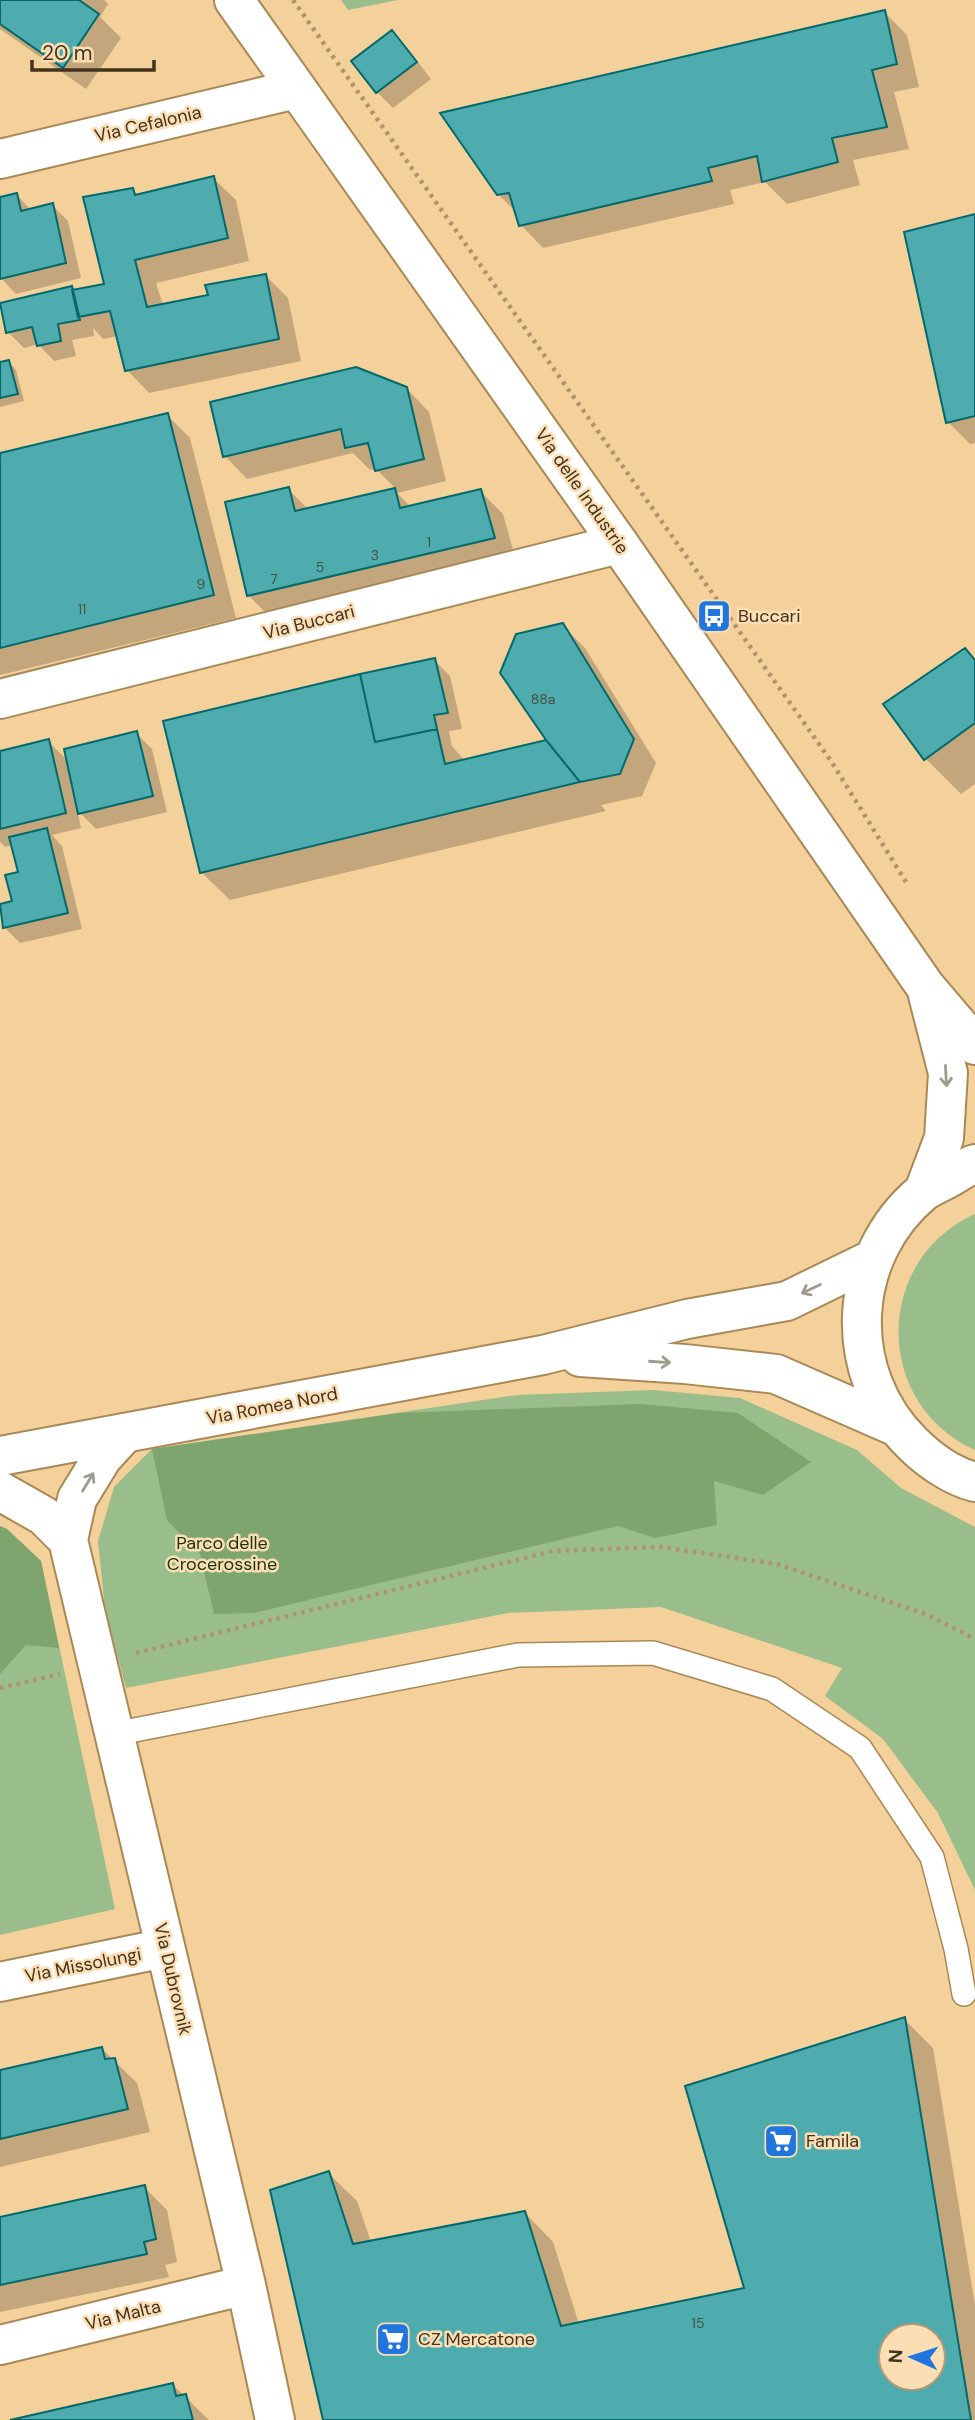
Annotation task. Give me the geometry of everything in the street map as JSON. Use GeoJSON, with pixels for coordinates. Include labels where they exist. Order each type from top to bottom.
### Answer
{"type":"FeatureCollection","features":[{"type":"Feature","properties":{"kind":"street","name":"Via delle Industrie"},"geometry":{"type":"LineString","coordinates":[[234,0],[619,544],[925,986],[975,1045]]}},
{"type":"Feature","properties":{"kind":"street","name":"Via Cefalonia"},"geometry":{"type":"LineString","coordinates":[[0,159],[296,89]]}},
{"type":"Feature","properties":{"kind":"street","name":"Via Buccari"},"geometry":{"type":"LineString","coordinates":[[0,699],[619,544]]}},
{"type":"Feature","properties":{"kind":"street","name":"Via delle Industrie"},"geometry":{"type":"LineString","coordinates":[[924,1191],[944,1138],[947,1073],[925,986]]}},
{"type":"Feature","properties":{"kind":"street"},"geometry":{"type":"LineString","coordinates":[[975,1164],[924,1191],[895,1222],[873,1259],[860,1316],[868,1374],[895,1426],[927,1458],[975,1482]]}},
{"type":"Feature","properties":{"kind":"street","name":"Via Romea Nord"},"geometry":{"type":"LineString","coordinates":[[0,1456],[543,1355],[687,1320],[787,1301],[873,1259]]}},
{"type":"Feature","properties":{"kind":"street","name":"Via Romea Nord"},"geometry":{"type":"LineString","coordinates":[[543,1355],[685,1364],[776,1374],[895,1426]]}},
{"type":"Feature","properties":{"kind":"street","name":"Via Dubrovnik"},"geometry":{"type":"LineString","coordinates":[[125,1433],[102,1458],[77,1499],[68,1539],[246,2285],[275,2420]]}},
{"type":"Feature","properties":{"kind":"street"},"geometry":{"type":"LineString","coordinates":[[0,1491],[44,1516],[68,1539]]}},
{"type":"Feature","properties":{"kind":"street","name":"Via Missolungi"},"geometry":{"type":"LineString","coordinates":[[0,1982],[165,1948]]}},
{"type":"Feature","properties":{"kind":"street","name":"Via Malta"},"geometry":{"type":"LineString","coordinates":[[0,2345],[246,2285]]}},
{"type":"Feature","properties":{"kind":"lane"},"geometry":{"type":"LineString","coordinates":[[114,1734],[518,1655],[653,1653],[765,1686],[860,1748],[932,1857],[956,1949],[964,1994]]}},
{"type":"Feature","properties":{"kind":"path"},"geometry":{"type":"LineString","coordinates":[[293,0],[831,761],[910,889]]}},
{"type":"Feature","properties":{"kind":"path"},"geometry":{"type":"LineString","coordinates":[[142,1652],[553,1551],[661,1547],[777,1564],[926,1614],[975,1639]]}},
{"type":"Feature","properties":{"kind":"path"},"geometry":{"type":"LineString","coordinates":[[0,1688],[68,1671]]}},
{"type":"Feature","properties":{"kind":"green space"},"geometry":{"type":"Polygon","coordinates":[[[341,0],[398,0],[348,10],[341,0]]]}},
{"type":"Feature","properties":{"kind":"green space"},"geometry":{"type":"Polygon","coordinates":[[[975,1214],[975,1450],[942,1429],[918,1400],[903,1367],[898,1332],[903,1297],[918,1264],[942,1235],[975,1214]]]}},
{"type":"Feature","properties":{"kind":"green space","name":"Parco delle Crocerossine"},"geometry":{"type":"Polygon","coordinates":[[[653,1390],[740,1398],[857,1450],[901,1488],[975,1527],[975,1890],[938,1813],[883,1739],[825,1696],[842,1668],[661,1607],[508,1613],[126,1688],[105,1609],[98,1541],[114,1487],[152,1449],[517,1395],[653,1390]]]}},
{"type":"Feature","properties":{"kind":"green space"},"geometry":{"type":"Polygon","coordinates":[[[641,1404],[738,1413],[811,1462],[763,1495],[714,1481],[717,1525],[655,1538],[618,1526],[254,1613],[214,1614],[200,1554],[167,1520],[152,1449],[399,1413],[641,1404]]]}},
{"type":"Feature","properties":{"kind":"green space"},"geometry":{"type":"Polygon","coordinates":[[[0,1526],[7,1529],[41,1561],[115,1909],[0,1935],[0,1526]]]}},
{"type":"Feature","properties":{"kind":"green space"},"geometry":{"type":"Polygon","coordinates":[[[0,1526],[7,1529],[41,1561],[59,1648],[26,1645],[0,1674],[0,1526]]]}},
{"type":"Feature","properties":{"kind":"building"},"geometry":{"type":"Polygon","coordinates":[[[0,0],[79,0],[99,14],[63,68],[0,24],[0,0]]]}},
{"type":"Feature","properties":{"kind":"building"},"geometry":{"type":"Polygon","coordinates":[[[885,10],[897,64],[872,70],[887,127],[832,138],[838,162],[762,182],[757,156],[708,168],[712,181],[519,226],[509,193],[497,195],[440,113],[885,10]]]}},
{"type":"Feature","properties":{"kind":"building"},"geometry":{"type":"Polygon","coordinates":[[[392,30],[417,62],[376,93],[351,61],[392,30]]]}},
{"type":"Feature","properties":{"kind":"building"},"geometry":{"type":"Polygon","coordinates":[[[214,176],[228,238],[135,260],[147,307],[208,295],[205,285],[266,274],[279,339],[125,371],[110,311],[78,317],[72,290],[104,284],[83,197],[133,188],[135,195],[214,176]]]}},
{"type":"Feature","properties":{"kind":"building"},"geometry":{"type":"Polygon","coordinates":[[[17,193],[21,211],[53,203],[66,263],[0,279],[0,197],[17,193]]]}},
{"type":"Feature","properties":{"kind":"building"},"geometry":{"type":"Polygon","coordinates":[[[975,214],[975,416],[946,423],[904,232],[975,214]]]}},
{"type":"Feature","properties":{"kind":"building"},"geometry":{"type":"Polygon","coordinates":[[[72,286],[80,320],[58,324],[61,341],[37,346],[32,327],[6,333],[0,303],[72,286]]]}},
{"type":"Feature","properties":{"kind":"building"},"geometry":{"type":"Polygon","coordinates":[[[9,360],[18,394],[0,398],[0,362],[9,360]]]}},
{"type":"Feature","properties":{"kind":"building"},"geometry":{"type":"Polygon","coordinates":[[[356,367],[407,387],[424,459],[375,471],[368,443],[345,448],[341,429],[223,457],[210,402],[356,367]]]}},
{"type":"Feature","properties":{"kind":"building"},"geometry":{"type":"Polygon","coordinates":[[[168,413],[214,595],[0,648],[0,453],[168,413]]]}},
{"type":"Feature","properties":{"kind":"building"},"geometry":{"type":"Polygon","coordinates":[[[289,487],[295,511],[395,488],[400,508],[481,489],[495,538],[247,596],[225,502],[289,487]]]}},
{"type":"Feature","properties":{"kind":"building"},"geometry":{"type":"Polygon","coordinates":[[[563,623],[634,739],[620,774],[580,782],[546,740],[500,673],[516,634],[563,623]]]}},
{"type":"Feature","properties":{"kind":"building"},"geometry":{"type":"Polygon","coordinates":[[[965,648],[975,660],[975,723],[924,760],[883,704],[965,648]]]}},
{"type":"Feature","properties":{"kind":"building"},"geometry":{"type":"Polygon","coordinates":[[[435,658],[448,713],[434,715],[437,729],[375,742],[360,674],[435,658]]]}},
{"type":"Feature","properties":{"kind":"building"},"geometry":{"type":"Polygon","coordinates":[[[360,674],[375,742],[437,729],[445,764],[546,740],[580,782],[200,873],[163,721],[360,674]]]}},
{"type":"Feature","properties":{"kind":"building"},"geometry":{"type":"Polygon","coordinates":[[[137,731],[153,796],[78,814],[64,749],[137,731]]]}},
{"type":"Feature","properties":{"kind":"building"},"geometry":{"type":"Polygon","coordinates":[[[49,739],[66,813],[0,829],[0,751],[49,739]]]}},
{"type":"Feature","properties":{"kind":"building"},"geometry":{"type":"Polygon","coordinates":[[[47,828],[68,913],[3,928],[0,904],[12,901],[5,875],[18,872],[9,837],[47,828]]]}},
{"type":"Feature","properties":{"kind":"building"},"geometry":{"type":"Polygon","coordinates":[[[905,2017],[971,2420],[323,2420],[270,2190],[329,2171],[353,2244],[525,2211],[561,2326],[744,2288],[685,2086],[905,2017]]]}},
{"type":"Feature","properties":{"kind":"building"},"geometry":{"type":"Polygon","coordinates":[[[102,2047],[105,2059],[115,2058],[128,2109],[0,2139],[0,2070],[102,2047]]]}},
{"type":"Feature","properties":{"kind":"building"},"geometry":{"type":"Polygon","coordinates":[[[145,2185],[156,2239],[144,2242],[147,2254],[0,2285],[0,2217],[145,2185]]]}},
{"type":"Feature","properties":{"kind":"building"},"geometry":{"type":"Polygon","coordinates":[[[173,2383],[176,2396],[186,2394],[193,2420],[10,2420],[173,2383]]]}},
{"type":"Feature","properties":{"kind":"place","name":"Buccari"},"geometry":{"type":"Point","coordinates":[714,616]}},
{"type":"Feature","properties":{"kind":"place","name":"Famila"},"geometry":{"type":"Point","coordinates":[781,2141]}},
{"type":"Feature","properties":{"kind":"place","name":"CZ Mercatone"},"geometry":{"type":"Point","coordinates":[393,2339]}}]}
